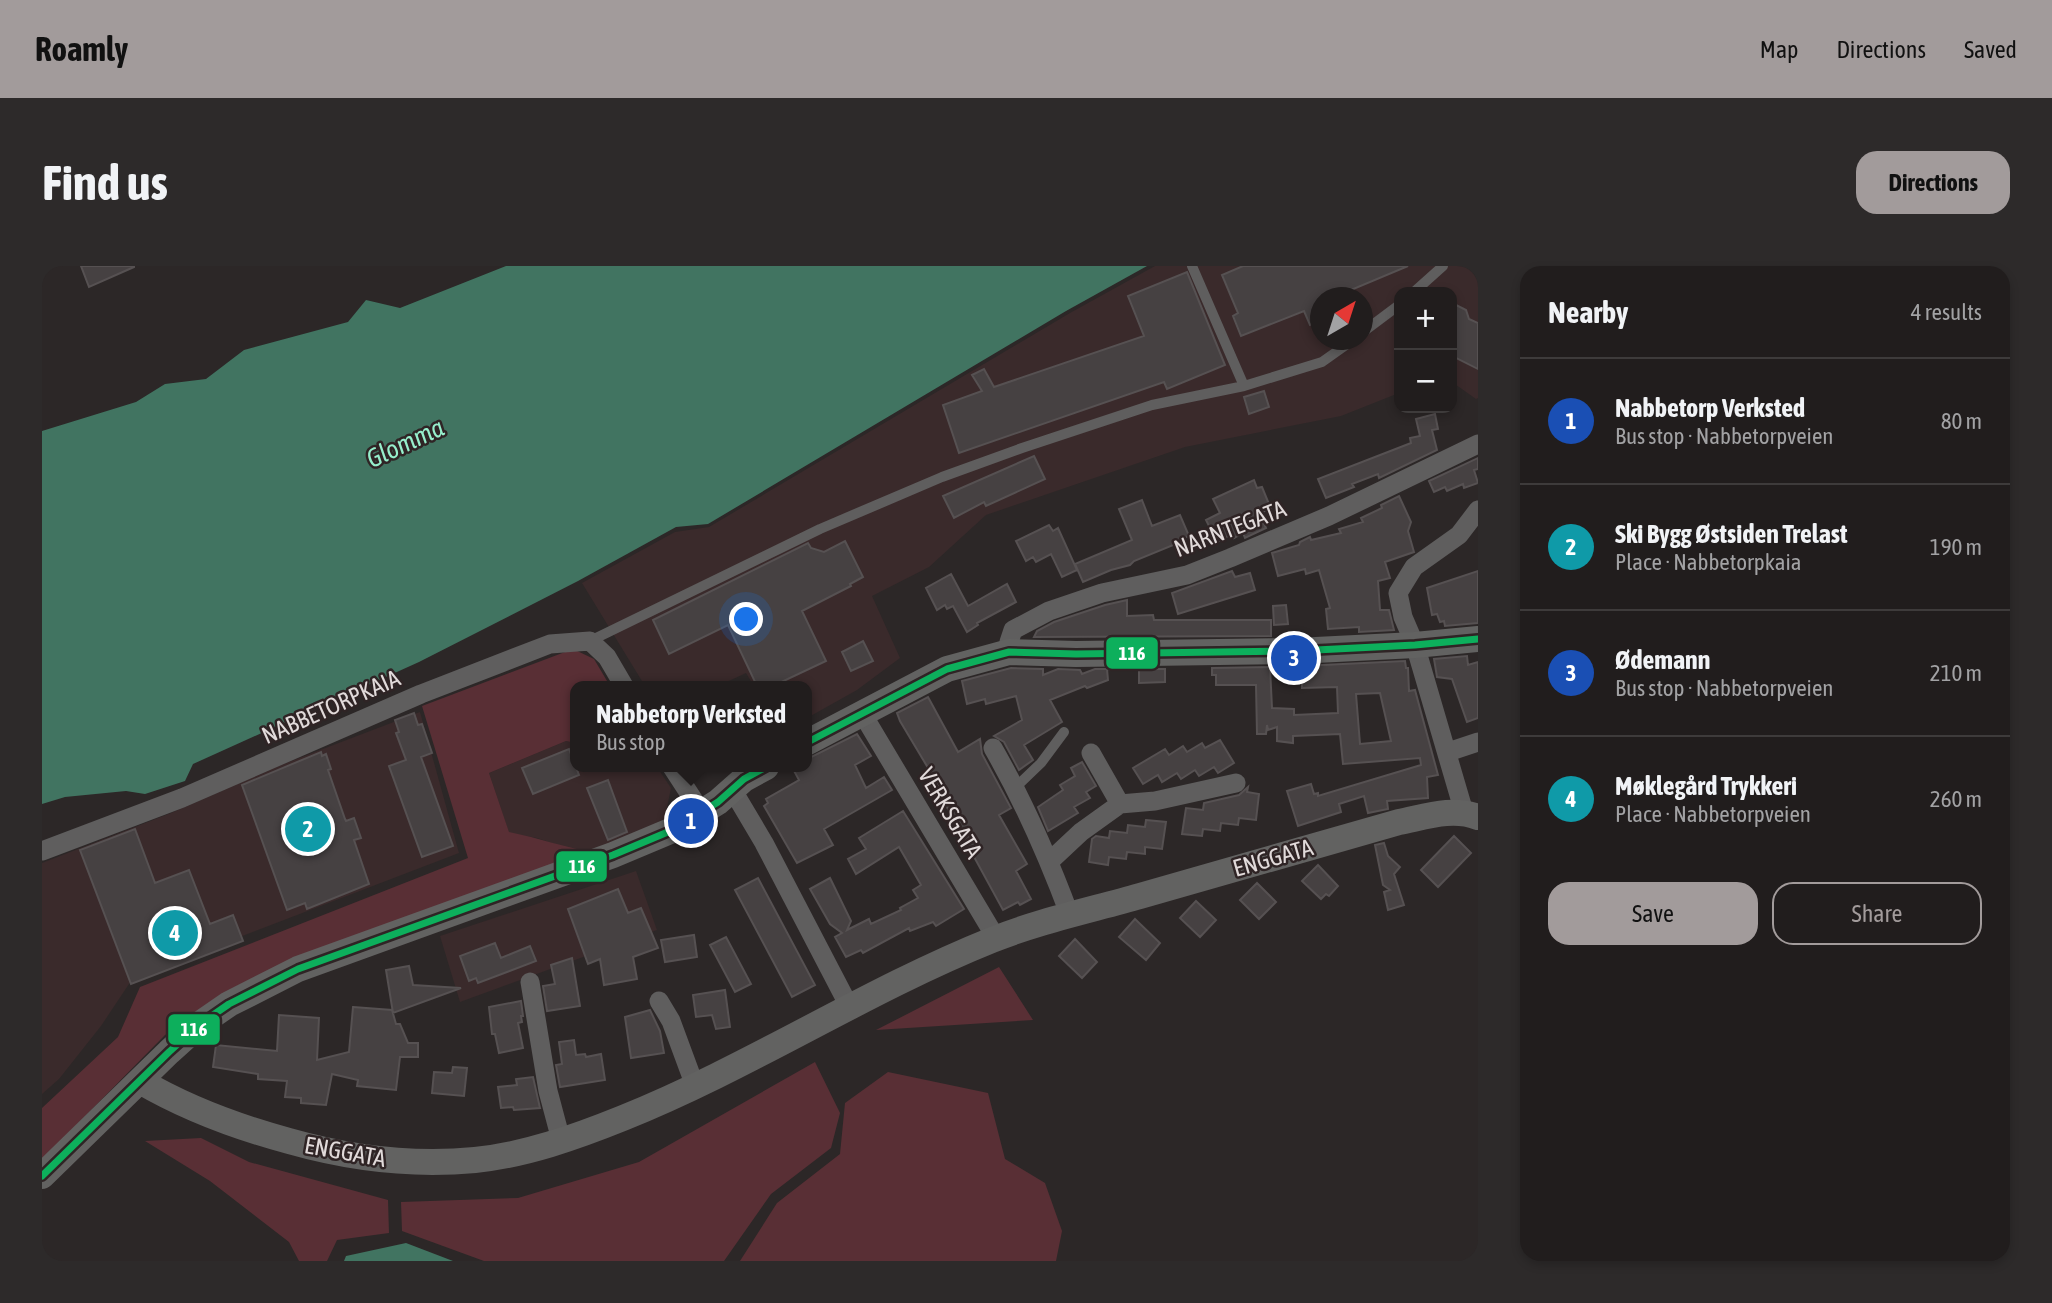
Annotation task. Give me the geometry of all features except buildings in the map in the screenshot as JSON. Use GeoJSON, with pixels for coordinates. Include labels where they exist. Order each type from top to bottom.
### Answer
{"type":"FeatureCollection","features":[{"type":"Feature","properties":{"kind":"main road"},"geometry":{"type":"LineString","coordinates":[[812,740],[947,669],[1009,652],[1088,654],[1296,650],[1415,645],[1478,639]]}},
{"type":"Feature","properties":{"kind":"main road"},"geometry":{"type":"LineString","coordinates":[[42,1176],[200,1024],[229,1004],[268,983],[363,944],[613,855],[676,829],[758,772]]}},
{"type":"Feature","properties":{"kind":"main road","name":"ENGGATA"},"geometry":{"type":"LineString","coordinates":[[139,1081],[160,1093],[231,1123],[316,1149],[398,1161],[477,1160],[516,1153],[561,1140],[645,1109],[930,966],[996,938],[1399,822],[1445,813],[1471,815]]}},
{"type":"Feature","properties":{"kind":"street","name":"NARNTEGATA"},"geometry":{"type":"LineString","coordinates":[[1009,652],[1013,630],[1049,611],[1102,593],[1198,570],[1329,516],[1478,444]]}},
{"type":"Feature","properties":{"kind":"street"},"geometry":{"type":"LineString","coordinates":[[1471,815],[1448,752],[1415,645],[1403,617],[1398,593],[1415,567],[1459,535],[1478,510]]}},
{"type":"Feature","properties":{"kind":"street"},"geometry":{"type":"LineString","coordinates":[[590,640],[607,657],[621,681]]}},
{"type":"Feature","properties":{"kind":"street","name":"NABBETORPKAIA"},"geometry":{"type":"LineString","coordinates":[[42,851],[182,798],[421,694],[550,644],[590,640]]}},
{"type":"Feature","properties":{"kind":"street","name":"VERKSGATA"},"geometry":{"type":"LineString","coordinates":[[862,713],[996,938]]}},
{"type":"Feature","properties":{"kind":"street"},"geometry":{"type":"LineString","coordinates":[[1448,752],[1478,742]]}},
{"type":"Feature","properties":{"kind":"street"},"geometry":{"type":"LineString","coordinates":[[993,748],[1016,787],[1050,862],[1070,916]]}},
{"type":"Feature","properties":{"kind":"street"},"geometry":{"type":"LineString","coordinates":[[1091,753],[1120,804]]}},
{"type":"Feature","properties":{"kind":"street"},"geometry":{"type":"LineString","coordinates":[[675,772],[702,813]]}},
{"type":"Feature","properties":{"kind":"street"},"geometry":{"type":"LineString","coordinates":[[1050,862],[1081,832],[1120,804],[1155,801],[1236,783]]}},
{"type":"Feature","properties":{"kind":"street"},"geometry":{"type":"LineString","coordinates":[[732,789],[764,843],[849,1006]]}},
{"type":"Feature","properties":{"kind":"street"},"geometry":{"type":"LineString","coordinates":[[530,982],[548,1091],[561,1140]]}},
{"type":"Feature","properties":{"kind":"street"},"geometry":{"type":"LineString","coordinates":[[659,1001],[671,1021],[695,1086]]}},
{"type":"Feature","properties":{"kind":"lane"},"geometry":{"type":"LineString","coordinates":[[1192,266],[1244,386]]}},
{"type":"Feature","properties":{"kind":"lane"},"geometry":{"type":"LineString","coordinates":[[1420,287],[1443,266]]}},
{"type":"Feature","properties":{"kind":"lane"},"geometry":{"type":"LineString","coordinates":[[1373,324],[1394,309]]}},
{"type":"Feature","properties":{"kind":"lane"},"geometry":{"type":"LineString","coordinates":[[590,640],[820,529],[942,477],[1152,405],[1244,386],[1322,362],[1339,350]]}},
{"type":"Feature","properties":{"kind":"lane"},"geometry":{"type":"LineString","coordinates":[[1016,787],[1041,763],[1064,732]]}},
{"type":"Feature","properties":{"kind":"shaded area"},"geometry":{"type":"Polygon","coordinates":[[[1155,266],[1478,266],[1478,398],[1457,386],[1457,287],[1394,287],[1394,395],[1341,416],[1185,447],[986,515],[929,567],[872,596],[900,658],[857,690],[812,715],[812,681],[751,681],[746,673],[729,681],[642,681],[582,583],[675,532],[709,527],[1070,313],[1155,266]]]}},
{"type":"Feature","properties":{"kind":"shaded area"},"geometry":{"type":"Polygon","coordinates":[[[573,649],[594,659],[607,681],[570,681],[570,742],[566,741],[489,773],[509,832],[597,853],[215,1002],[165,1035],[42,1160],[42,1108],[118,1037],[140,987],[468,858],[422,706],[573,649]]]}},
{"type":"Feature","properties":{"kind":"shaded area"},"geometry":{"type":"Polygon","coordinates":[[[420,712],[459,853],[133,978],[101,1026],[59,1079],[42,1094],[42,863],[171,813],[281,765],[420,712]]]}},
{"type":"Feature","properties":{"kind":"shaded area"},"geometry":{"type":"Polygon","coordinates":[[[566,741],[570,742],[570,772],[660,772],[671,788],[664,822],[597,852],[567,848],[537,838],[509,833],[489,773],[566,741]]]}},
{"type":"Feature","properties":{"kind":"shaded area"},"geometry":{"type":"Polygon","coordinates":[[[636,871],[657,930],[460,1002],[440,936],[636,871]]]}},
{"type":"Feature","properties":{"kind":"shaded area"},"geometry":{"type":"Polygon","coordinates":[[[999,967],[1033,1020],[876,1030],[999,967]]]}},
{"type":"Feature","properties":{"kind":"shaded area"},"geometry":{"type":"Polygon","coordinates":[[[815,1062],[840,1113],[831,1148],[771,1194],[724,1261],[484,1261],[402,1231],[401,1202],[518,1198],[639,1162],[815,1062]]]}},
{"type":"Feature","properties":{"kind":"shaded area"},"geometry":{"type":"Polygon","coordinates":[[[888,1072],[988,1093],[1005,1159],[1045,1183],[1062,1231],[1056,1261],[740,1261],[777,1203],[840,1154],[845,1103],[888,1072]]]}},
{"type":"Feature","properties":{"kind":"shaded area"},"geometry":{"type":"Polygon","coordinates":[[[201,1138],[249,1162],[388,1200],[389,1233],[337,1240],[327,1261],[299,1261],[289,1242],[210,1181],[145,1141],[201,1138]]]}},
{"type":"Feature","properties":{"kind":"water","name":"Glomma"},"geometry":{"type":"Polygon","coordinates":[[[506,266],[1147,266],[1066,311],[708,524],[676,527],[578,581],[419,662],[193,764],[185,781],[145,794],[126,791],[65,797],[42,804],[42,431],[136,402],[165,384],[206,379],[244,350],[348,322],[366,300],[400,308],[506,266]]]}},
{"type":"Feature","properties":{"kind":"water"},"geometry":{"type":"Polygon","coordinates":[[[406,1243],[453,1261],[344,1261],[346,1256],[406,1243]]]}},
{"type":"Feature","properties":{"kind":"transit line","name":"116"},"geometry":{"type":"LineString","coordinates":[[812,740],[947,669],[1009,652],[1076,654],[1296,651],[1478,639]]}},
{"type":"Feature","properties":{"kind":"transit line","name":"116"},"geometry":{"type":"LineString","coordinates":[[42,1176],[169,1052],[200,1024],[229,1004],[298,969],[613,855],[675,829],[718,802],[744,779],[757,772]]}},
{"type":"Feature","properties":{"kind":"place","name":"Ødemann"},"geometry":{"type":"Point","coordinates":[1294,658]}},
{"type":"Feature","properties":{"kind":"place","name":"Nabbetorp Verksted"},"geometry":{"type":"Point","coordinates":[691,821]}},
{"type":"Feature","properties":{"kind":"place","name":"Ski Bygg Østsiden Trelast"},"geometry":{"type":"Point","coordinates":[308,829]}},
{"type":"Feature","properties":{"kind":"place","name":"Møklegård Trykkeri"},"geometry":{"type":"Point","coordinates":[175,933]}}]}
